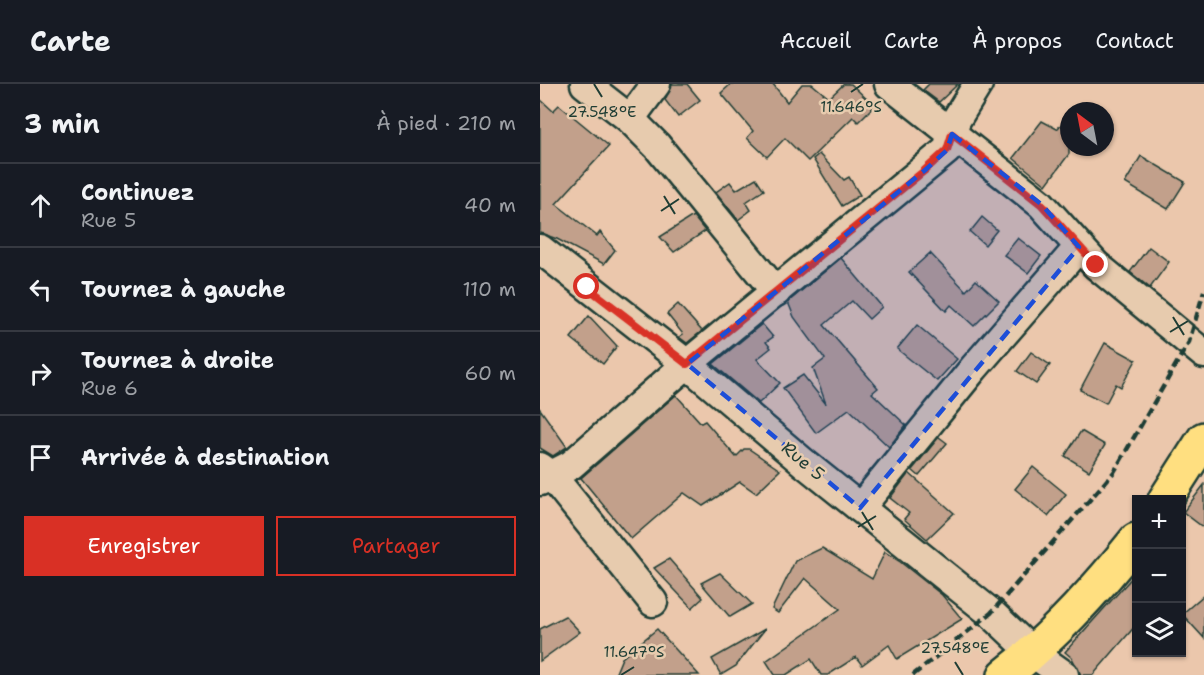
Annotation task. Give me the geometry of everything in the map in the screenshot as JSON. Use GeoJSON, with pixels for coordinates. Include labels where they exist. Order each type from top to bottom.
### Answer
{"type":"FeatureCollection","features":[{"type":"Feature","properties":{"kind":"main road"},"geometry":{"type":"LineString","coordinates":[[1168,495],[1204,439]]}},
{"type":"Feature","properties":{"kind":"main road"},"geometry":{"type":"LineString","coordinates":[[1005,675],[1033,653],[1083,603],[1132,546]]}},
{"type":"Feature","properties":{"kind":"street"},"geometry":{"type":"LineString","coordinates":[[585,84],[630,119],[657,146],[776,292]]}},
{"type":"Feature","properties":{"kind":"street"},"geometry":{"type":"LineString","coordinates":[[630,119],[656,84]]}},
{"type":"Feature","properties":{"kind":"street"},"geometry":{"type":"LineString","coordinates":[[889,84],[1041,204],[1096,265],[1204,354]]}},
{"type":"Feature","properties":{"kind":"street"},"geometry":{"type":"LineString","coordinates":[[653,602],[544,475],[571,465],[687,364],[924,171],[947,150],[961,111],[978,84]]}},
{"type":"Feature","properties":{"kind":"street"},"geometry":{"type":"LineString","coordinates":[[860,508],[973,369],[1079,247]]}},
{"type":"Feature","properties":{"kind":"street","name":"Rue 5"},"geometry":{"type":"LineString","coordinates":[[540,249],[687,364],[991,613],[1033,653],[1064,675]]}},
{"type":"Feature","properties":{"kind":"highlighted area"},"geometry":{"type":"Polygon","coordinates":[[[952,134],[1041,204],[1079,247],[860,508],[687,364],[924,171],[947,150],[952,134]]]}},
{"type":"Feature","properties":{"kind":"building"},"geometry":{"type":"Polygon","coordinates":[[[672,84],[687,84],[700,100],[678,117],[665,100],[672,84]]]}},
{"type":"Feature","properties":{"kind":"building"},"geometry":{"type":"Polygon","coordinates":[[[731,84],[773,84],[787,102],[802,84],[812,84],[829,98],[844,84],[851,84],[874,106],[858,122],[853,117],[808,161],[785,138],[767,157],[747,138],[753,131],[721,93],[731,84]]]}},
{"type":"Feature","properties":{"kind":"building"},"geometry":{"type":"Polygon","coordinates":[[[929,84],[958,84],[939,102],[923,90],[929,84]]]}},
{"type":"Feature","properties":{"kind":"building"},"geometry":{"type":"Polygon","coordinates":[[[540,99],[553,111],[559,105],[609,146],[556,204],[597,236],[600,232],[615,250],[604,264],[557,239],[540,233],[540,99]]]}},
{"type":"Feature","properties":{"kind":"building"},"geometry":{"type":"Polygon","coordinates":[[[1042,121],[1057,129],[1060,126],[1060,156],[1068,156],[1046,185],[1013,158],[1042,121]]]}},
{"type":"Feature","properties":{"kind":"building"},"geometry":{"type":"Polygon","coordinates":[[[819,154],[844,180],[849,177],[860,195],[842,206],[813,159],[819,154]]]}},
{"type":"Feature","properties":{"kind":"building"},"geometry":{"type":"Polygon","coordinates":[[[1141,156],[1185,182],[1168,209],[1125,183],[1141,156]]]}},
{"type":"Feature","properties":{"kind":"building"},"geometry":{"type":"Polygon","coordinates":[[[756,178],[764,190],[746,202],[751,210],[738,220],[716,192],[730,182],[736,190],[756,178]]]}},
{"type":"Feature","properties":{"kind":"building"},"geometry":{"type":"Polygon","coordinates":[[[693,216],[705,231],[674,252],[660,237],[693,216]]]}},
{"type":"Feature","properties":{"kind":"building"},"geometry":{"type":"Polygon","coordinates":[[[982,217],[997,230],[985,245],[970,232],[982,217]]]}},
{"type":"Feature","properties":{"kind":"building"},"geometry":{"type":"Polygon","coordinates":[[[1018,238],[1041,256],[1028,273],[1004,255],[1018,238]]]}},
{"type":"Feature","properties":{"kind":"building"},"geometry":{"type":"Polygon","coordinates":[[[1149,247],[1169,262],[1150,288],[1130,272],[1149,247]]]}},
{"type":"Feature","properties":{"kind":"building"},"geometry":{"type":"Polygon","coordinates":[[[930,253],[966,291],[976,280],[999,301],[974,326],[951,305],[946,311],[909,272],[930,253]]]}},
{"type":"Feature","properties":{"kind":"building"},"geometry":{"type":"Polygon","coordinates":[[[841,258],[882,307],[869,319],[852,301],[824,325],[878,388],[872,393],[906,425],[889,447],[849,409],[816,433],[783,388],[803,375],[826,404],[813,368],[825,359],[794,317],[788,302],[841,258]]]}},
{"type":"Feature","properties":{"kind":"building"},"geometry":{"type":"Polygon","coordinates":[[[678,304],[702,331],[687,343],[679,337],[683,334],[667,314],[678,304]]]}},
{"type":"Feature","properties":{"kind":"building"},"geometry":{"type":"Polygon","coordinates":[[[589,316],[617,346],[603,364],[571,338],[589,316]]]}},
{"type":"Feature","properties":{"kind":"building"},"geometry":{"type":"Polygon","coordinates":[[[762,324],[773,337],[766,342],[771,348],[757,359],[780,383],[759,403],[713,364],[762,324]]]}},
{"type":"Feature","properties":{"kind":"building"},"geometry":{"type":"Polygon","coordinates":[[[917,325],[957,359],[937,381],[897,349],[917,325]]]}},
{"type":"Feature","properties":{"kind":"building"},"geometry":{"type":"Polygon","coordinates":[[[1105,343],[1136,360],[1121,387],[1116,384],[1106,403],[1080,390],[1105,343]]]}},
{"type":"Feature","properties":{"kind":"building"},"geometry":{"type":"Polygon","coordinates":[[[1031,352],[1050,365],[1036,384],[1017,371],[1031,352]]]}},
{"type":"Feature","properties":{"kind":"building"},"geometry":{"type":"Polygon","coordinates":[[[676,395],[701,423],[705,421],[736,457],[744,449],[749,449],[780,470],[756,493],[740,482],[703,506],[684,493],[631,539],[581,478],[676,395]]]}},
{"type":"Feature","properties":{"kind":"building"},"geometry":{"type":"Polygon","coordinates":[[[540,409],[567,447],[553,456],[540,448],[540,409]]]}},
{"type":"Feature","properties":{"kind":"building"},"geometry":{"type":"Polygon","coordinates":[[[1081,431],[1105,445],[1089,471],[1065,456],[1081,431]]]}},
{"type":"Feature","properties":{"kind":"building"},"geometry":{"type":"Polygon","coordinates":[[[939,437],[947,443],[919,476],[912,470],[939,437]]]}},
{"type":"Feature","properties":{"kind":"building"},"geometry":{"type":"Polygon","coordinates":[[[1033,467],[1066,494],[1048,516],[1015,489],[1033,467]]]}},
{"type":"Feature","properties":{"kind":"building"},"geometry":{"type":"Polygon","coordinates":[[[909,473],[954,513],[927,539],[904,519],[909,513],[890,498],[909,473]]]}},
{"type":"Feature","properties":{"kind":"building"},"geometry":{"type":"Polygon","coordinates":[[[1204,485],[1204,528],[1186,514],[1186,508],[1204,485]]]}},
{"type":"Feature","properties":{"kind":"building"},"geometry":{"type":"Polygon","coordinates":[[[822,548],[872,579],[885,552],[942,595],[962,619],[897,659],[889,645],[862,665],[856,657],[828,675],[821,675],[811,659],[786,675],[775,675],[766,661],[840,609],[805,578],[778,613],[772,609],[795,561],[822,548]]]}},
{"type":"Feature","properties":{"kind":"building"},"geometry":{"type":"Polygon","coordinates":[[[669,559],[703,598],[692,608],[654,568],[669,559]]]}},
{"type":"Feature","properties":{"kind":"building"},"geometry":{"type":"Polygon","coordinates":[[[720,573],[752,604],[730,617],[701,583],[720,573]]]}},
{"type":"Feature","properties":{"kind":"building"},"geometry":{"type":"Polygon","coordinates":[[[1132,578],[1132,630],[1093,675],[1081,675],[1072,658],[1065,652],[1132,578]]]}},
{"type":"Feature","properties":{"kind":"building"},"geometry":{"type":"Polygon","coordinates":[[[1204,595],[1204,638],[1186,618],[1186,611],[1204,595]]]}},
{"type":"Feature","properties":{"kind":"building"},"geometry":{"type":"Polygon","coordinates":[[[565,616],[580,632],[540,661],[540,629],[565,616]]]}},
{"type":"Feature","properties":{"kind":"building"},"geometry":{"type":"Polygon","coordinates":[[[657,629],[699,675],[615,675],[622,658],[657,629]]]}},
{"type":"Feature","properties":{"kind":"building"},"geometry":{"type":"Polygon","coordinates":[[[765,629],[736,666],[721,675],[712,659],[765,629]]]}},
{"type":"Feature","properties":{"kind":"railway"},"geometry":{"type":"LineString","coordinates":[[913,675],[991,613],[1114,472],[1189,342],[1204,291]]}},
{"type":"Feature","properties":{"kind":"route"},"geometry":{"type":"LineString","coordinates":[[587,287],[687,364],[924,171],[947,150],[952,134],[1041,204],[1059,221],[1096,265]]}}]}
